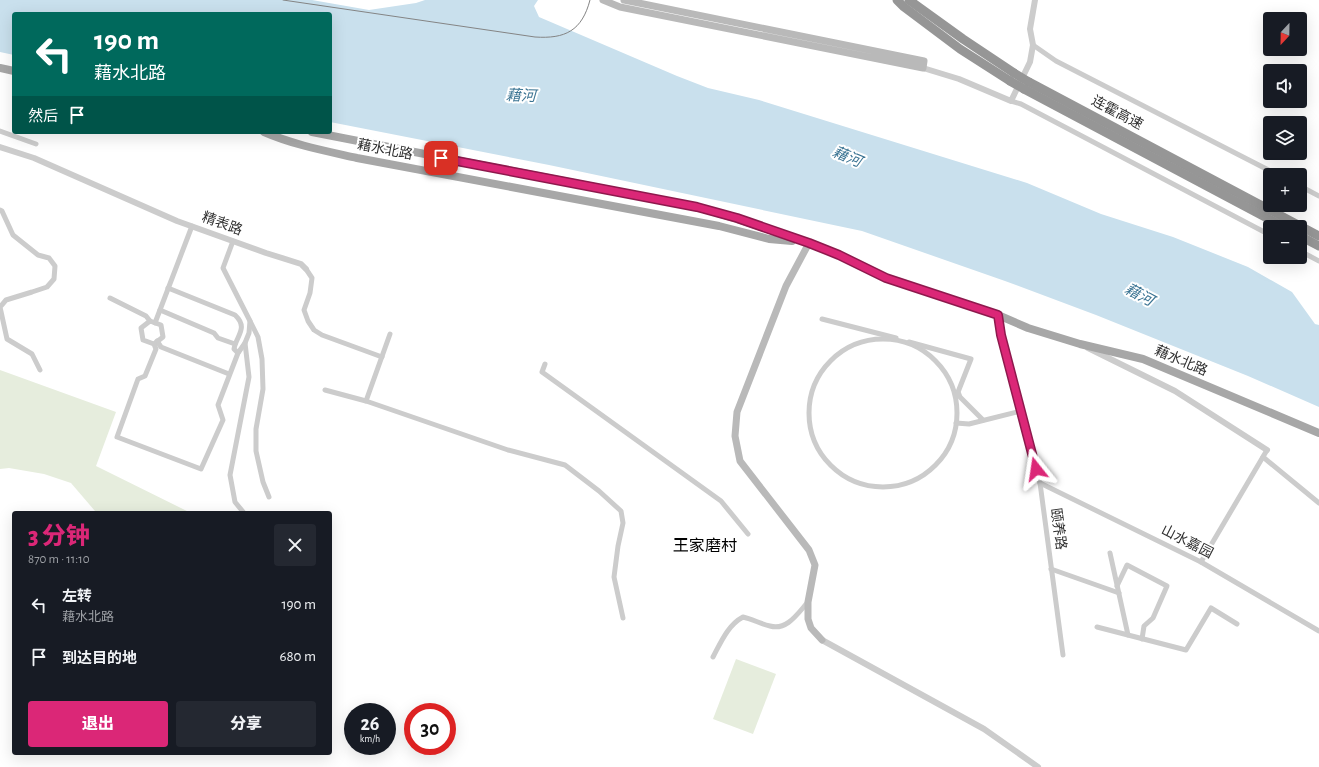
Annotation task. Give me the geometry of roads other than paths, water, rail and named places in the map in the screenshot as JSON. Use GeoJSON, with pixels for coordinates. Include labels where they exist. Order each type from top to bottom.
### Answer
{"type":"FeatureCollection","features":[{"type":"Feature","properties":{"kind":"highway","name":"连霍高速"},"geometry":{"type":"LineString","coordinates":[[897,0],[907,3],[916,11],[963,39],[1012,77],[1027,86],[1271,220]]}},
{"type":"Feature","properties":{"kind":"highway","name":"连霍高速"},"geometry":{"type":"LineString","coordinates":[[1027,86],[1319,236]]}},
{"type":"Feature","properties":{"kind":"highway"},"geometry":{"type":"LineString","coordinates":[[1307,240],[1319,246]]}},
{"type":"Feature","properties":{"kind":"main road"},"geometry":{"type":"LineString","coordinates":[[603,0],[620,7],[923,68],[924,61],[624,0]]}},
{"type":"Feature","properties":{"kind":"main road"},"geometry":{"type":"LineString","coordinates":[[0,68],[12,71]]}},
{"type":"Feature","properties":{"kind":"main road","name":"藉水北路"},"geometry":{"type":"LineString","coordinates":[[270,134],[296,143],[357,158],[719,226],[769,239],[809,243]]}},
{"type":"Feature","properties":{"kind":"main road","name":"藉水北路"},"geometry":{"type":"LineString","coordinates":[[322,134],[697,207],[737,218],[839,255],[886,278],[998,315],[1028,328],[1080,344],[1143,359],[1319,433]]}},
{"type":"Feature","properties":{"kind":"main road"},"geometry":{"type":"LineString","coordinates":[[809,243],[786,286],[737,412],[735,436],[740,461],[809,550],[815,565],[808,602],[808,619],[811,628],[822,640]]}},
{"type":"Feature","properties":{"kind":"main road","name":"藉水北路"},"geometry":{"type":"LineString","coordinates":[[1028,328],[1145,354],[1319,429]]}},
{"type":"Feature","properties":{"kind":"street"},"geometry":{"type":"LineString","coordinates":[[1010,101],[1030,62],[1032,45],[1030,29],[1035,0]]}},
{"type":"Feature","properties":{"kind":"street"},"geometry":{"type":"LineString","coordinates":[[1032,45],[1056,61],[1264,168]]}},
{"type":"Feature","properties":{"kind":"street"},"geometry":{"type":"LineString","coordinates":[[923,68],[959,79],[1028,108],[1263,231]]}},
{"type":"Feature","properties":{"kind":"street"},"geometry":{"type":"LineString","coordinates":[[0,131],[36,144]]}},
{"type":"Feature","properties":{"kind":"street","name":"精表路"},"geometry":{"type":"LineString","coordinates":[[0,148],[34,158],[176,220],[301,264],[312,278],[310,293],[304,310],[308,321],[314,330],[322,335],[382,357]]}},
{"type":"Feature","properties":{"kind":"street"},"geometry":{"type":"LineString","coordinates":[[1307,190],[1319,196]]}},
{"type":"Feature","properties":{"kind":"street"},"geometry":{"type":"LineString","coordinates":[[0,210],[2,210],[13,235],[38,255],[48,258],[55,266],[54,278],[47,286],[6,300],[0,307],[7,339],[32,354],[40,370]]}},
{"type":"Feature","properties":{"kind":"street"},"geometry":{"type":"LineString","coordinates":[[192,226],[160,310],[153,322],[141,328],[143,340],[156,343],[161,347],[229,374]]}},
{"type":"Feature","properties":{"kind":"street"},"geometry":{"type":"LineString","coordinates":[[233,241],[223,268],[258,337],[262,359],[263,389],[256,429],[256,451],[263,482],[269,497]]}},
{"type":"Feature","properties":{"kind":"street"},"geometry":{"type":"LineString","coordinates":[[1307,255],[1319,261]]}},
{"type":"Feature","properties":{"kind":"street"},"geometry":{"type":"LineString","coordinates":[[168,288],[235,315],[242,326],[234,349],[238,353]]}},
{"type":"Feature","properties":{"kind":"street"},"geometry":{"type":"LineString","coordinates":[[110,298],[146,316],[153,322],[162,325],[163,337],[156,343],[156,349],[145,376],[138,379],[117,437],[201,469],[223,420],[218,405],[238,353],[245,343],[249,333],[250,321]]}},
{"type":"Feature","properties":{"kind":"street"},"geometry":{"type":"LineString","coordinates":[[160,310],[214,333],[218,338],[235,344]]}},
{"type":"Feature","properties":{"kind":"street","name":"颐养路"},"geometry":{"type":"LineString","coordinates":[[998,315],[1001,335],[1040,483],[1063,655]]}},
{"type":"Feature","properties":{"kind":"street"},"geometry":{"type":"LineString","coordinates":[[822,319],[970,359],[958,392],[960,397],[983,420]]}},
{"type":"Feature","properties":{"kind":"street"},"geometry":{"type":"LineString","coordinates":[[366,401],[390,334]]}},
{"type":"Feature","properties":{"kind":"street"},"geometry":{"type":"LineString","coordinates":[[892,340],[915,347],[929,356],[940,367],[949,380],[954,395],[957,411],[956,423],[954,435],[947,449],[938,462],[926,473],[913,481],[897,486],[874,486],[851,480],[837,471],[826,460],[814,439],[810,424],[809,408],[812,392],[818,378],[827,364],[839,354],[864,342],[892,340]]}},
{"type":"Feature","properties":{"kind":"street"},"geometry":{"type":"LineString","coordinates":[[242,511],[235,502],[230,475],[249,377],[245,343]]}},
{"type":"Feature","properties":{"kind":"street"},"geometry":{"type":"LineString","coordinates":[[1080,344],[1175,391],[1267,450],[1201,562]]}},
{"type":"Feature","properties":{"kind":"street"},"geometry":{"type":"LineString","coordinates":[[545,364],[542,372],[721,502],[748,534]]}},
{"type":"Feature","properties":{"kind":"street"},"geometry":{"type":"LineString","coordinates":[[325,390],[366,401],[508,450],[565,465],[599,491],[621,511],[623,523],[618,546],[614,578],[623,618]]}},
{"type":"Feature","properties":{"kind":"street"},"geometry":{"type":"LineString","coordinates":[[956,423],[969,424],[1021,411]]}},
{"type":"Feature","properties":{"kind":"street"},"geometry":{"type":"LineString","coordinates":[[1263,457],[1319,502]]}},
{"type":"Feature","properties":{"kind":"street","name":"山水嘉园"},"geometry":{"type":"LineString","coordinates":[[1040,483],[1201,562],[1319,631]]}},
{"type":"Feature","properties":{"kind":"street"},"geometry":{"type":"LineString","coordinates":[[1110,553],[1128,635]]}},
{"type":"Feature","properties":{"kind":"street"},"geometry":{"type":"LineString","coordinates":[[1117,586],[1127,565],[1167,586],[1154,618],[1144,626],[1142,639]]}},
{"type":"Feature","properties":{"kind":"street"},"geometry":{"type":"LineString","coordinates":[[1052,569],[1119,593]]}},
{"type":"Feature","properties":{"kind":"street"},"geometry":{"type":"LineString","coordinates":[[714,657],[725,635],[735,621],[743,617],[751,618],[769,626],[779,628],[791,621],[808,602]]}},
{"type":"Feature","properties":{"kind":"street"},"geometry":{"type":"LineString","coordinates":[[1097,627],[1186,650],[1211,608],[1237,624]]}},
{"type":"Feature","properties":{"kind":"street"},"geometry":{"type":"LineString","coordinates":[[822,640],[984,729],[1038,767]]}},
{"type":"Feature","properties":{"kind":"water","name":"藉河"},"geometry":{"type":"Polygon","coordinates":[[[0,0],[312,0],[369,10],[416,3],[425,0],[538,0],[534,6],[539,17],[708,88],[759,100],[1027,183],[1101,214],[1173,237],[1248,267],[1292,292],[1315,324],[1319,325],[1319,407],[1248,376],[1096,315],[1005,281],[862,231],[549,165],[332,122],[332,12],[12,12],[12,55],[0,52],[0,0]]]}},
{"type":"Feature","properties":{"kind":"tram line"},"geometry":{"type":"LineString","coordinates":[[283,0],[535,37],[555,36],[571,31],[577,26],[587,11],[590,0]]}},
{"type":"Feature","properties":{"kind":"district","name":"王家磨村"},"geometry":{"type":"Point","coordinates":[705,546]}}]}
